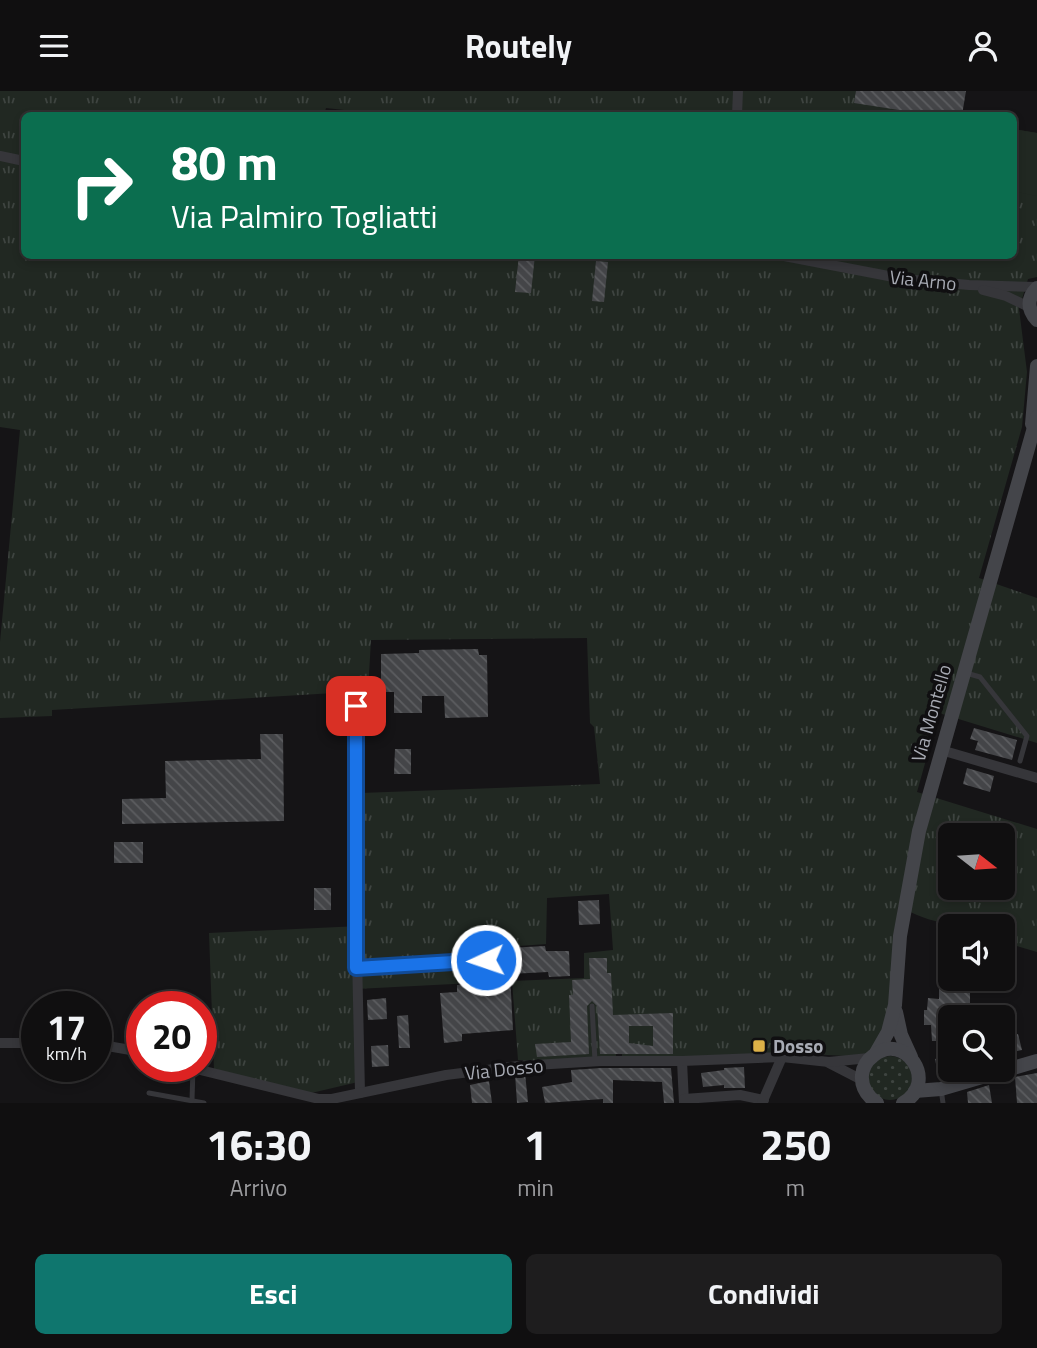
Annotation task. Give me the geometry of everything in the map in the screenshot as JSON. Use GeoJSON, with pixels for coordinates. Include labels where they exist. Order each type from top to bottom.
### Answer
{"type":"FeatureCollection","features":[{"type":"Feature","properties":{"kind":"street"},"geometry":{"type":"LineString","coordinates":[[737,112],[738,91]]}},
{"type":"Feature","properties":{"kind":"street"},"geometry":{"type":"LineString","coordinates":[[0,156],[21,160]]}},
{"type":"Feature","properties":{"kind":"street","name":"Via Arno"},"geometry":{"type":"LineString","coordinates":[[802,259],[904,279],[1037,288]]}},
{"type":"Feature","properties":{"kind":"street","name":"Via Arno"},"geometry":{"type":"LineString","coordinates":[[969,285],[1006,296],[1035,317]]}},
{"type":"Feature","properties":{"kind":"street"},"geometry":{"type":"LineString","coordinates":[[1035,317],[1030,300],[1037,288]]}},
{"type":"Feature","properties":{"kind":"street","name":"Via Montello"},"geometry":{"type":"LineString","coordinates":[[1031,437],[1037,366]]}},
{"type":"Feature","properties":{"kind":"street","name":"Via Montello"},"geometry":{"type":"LineString","coordinates":[[862,1080],[865,1065],[888,1032],[895,1005],[904,903],[919,831],[1037,417]]}},
{"type":"Feature","properties":{"kind":"street"},"geometry":{"type":"LineString","coordinates":[[356,706],[356,968],[360,1093]]}},
{"type":"Feature","properties":{"kind":"street"},"geometry":{"type":"LineString","coordinates":[[941,750],[1037,778]]}},
{"type":"Feature","properties":{"kind":"street","name":"Via Montello"},"geometry":{"type":"LineString","coordinates":[[895,1005],[901,1035],[915,1063],[913,1093]]}},
{"type":"Feature","properties":{"kind":"street"},"geometry":{"type":"LineString","coordinates":[[0,1043],[21,1043]]}},
{"type":"Feature","properties":{"kind":"street"},"geometry":{"type":"LineString","coordinates":[[873,1056],[894,1049],[911,1057]]}},
{"type":"Feature","properties":{"kind":"street","name":"Via Dosso"},"geometry":{"type":"LineString","coordinates":[[217,1074],[319,1101],[446,1075],[518,1066],[595,1061],[782,1057],[829,1062],[873,1056]]}},
{"type":"Feature","properties":{"kind":"street"},"geometry":{"type":"LineString","coordinates":[[682,1061],[684,1101],[740,1095],[763,1102],[782,1057]]}},
{"type":"Feature","properties":{"kind":"street"},"geometry":{"type":"LineString","coordinates":[[913,1093],[942,1096],[1037,1061]]}},
{"type":"Feature","properties":{"kind":"street","name":"Via Dosso"},"geometry":{"type":"LineString","coordinates":[[829,1062],[862,1080]]}},
{"type":"Feature","properties":{"kind":"street"},"geometry":{"type":"LineString","coordinates":[[862,1080],[866,1093],[877,1103]]}},
{"type":"Feature","properties":{"kind":"lane"},"geometry":{"type":"LineString","coordinates":[[963,673],[980,677],[1027,736],[1020,761]]}},
{"type":"Feature","properties":{"kind":"lane"},"geometry":{"type":"LineString","coordinates":[[356,968],[486,960]]}},
{"type":"Feature","properties":{"kind":"lane"},"geometry":{"type":"LineString","coordinates":[[592,1006],[595,1061]]}},
{"type":"Feature","properties":{"kind":"lane"},"geometry":{"type":"LineString","coordinates":[[190,1082],[192,1100]]}},
{"type":"Feature","properties":{"kind":"lane"},"geometry":{"type":"LineString","coordinates":[[149,1093],[204,1103]]}},
{"type":"Feature","properties":{"kind":"green space"},"geometry":{"type":"Polygon","coordinates":[[[0,91],[917,91],[913,112],[363,112],[326,108],[325,112],[21,112],[21,259],[1017,259],[1017,130],[1037,133],[1037,277],[1028,279],[1019,309],[1027,372],[1022,427],[979,578],[1037,598],[1037,743],[939,713],[917,792],[1037,829],[1037,952],[1015,946],[1015,914],[938,914],[938,922],[898,906],[890,1054],[846,1056],[792,1053],[696,1058],[622,1056],[621,1016],[615,1016],[616,1057],[523,1063],[523,1060],[518,1060],[512,981],[584,978],[584,953],[613,950],[609,894],[547,898],[546,944],[492,948],[492,982],[356,989],[358,1082],[307,1094],[217,1070],[217,991],[211,991],[209,933],[360,926],[361,793],[600,784],[594,727],[590,723],[587,638],[371,640],[368,691],[52,710],[52,716],[0,718],[0,642],[20,430],[0,427],[0,91]]]}},
{"type":"Feature","properties":{"kind":"green space"},"geometry":{"type":"Polygon","coordinates":[[[1017,130],[1037,133],[1037,196],[1017,192],[1017,130]]]}},
{"type":"Feature","properties":{"kind":"green space"},"geometry":{"type":"Polygon","coordinates":[[[890,1056],[899,1057],[906,1062],[911,1069],[911,1087],[906,1094],[899,1099],[890,1100],[881,1099],[874,1094],[869,1087],[868,1078],[869,1069],[874,1062],[881,1057],[890,1056]]]}},
{"type":"Feature","properties":{"kind":"building"},"geometry":{"type":"Polygon","coordinates":[[[856,91],[966,91],[962,112],[912,112],[854,103],[856,91]]]}},
{"type":"Feature","properties":{"kind":"building"},"geometry":{"type":"Polygon","coordinates":[[[519,259],[535,259],[531,293],[515,292],[519,259]]]}},
{"type":"Feature","properties":{"kind":"building"},"geometry":{"type":"Polygon","coordinates":[[[596,261],[608,262],[604,302],[592,301],[596,261]]]}},
{"type":"Feature","properties":{"kind":"building"},"geometry":{"type":"Polygon","coordinates":[[[478,649],[479,655],[487,655],[488,717],[445,718],[444,696],[422,696],[422,713],[394,713],[394,692],[381,692],[381,654],[478,649]]]}},
{"type":"Feature","properties":{"kind":"building"},"geometry":{"type":"Polygon","coordinates":[[[974,728],[1017,740],[1012,760],[975,750],[978,741],[970,739],[974,728]]]}},
{"type":"Feature","properties":{"kind":"building"},"geometry":{"type":"Polygon","coordinates":[[[260,734],[283,734],[284,821],[122,824],[122,799],[166,798],[165,761],[261,759],[260,734]]]}},
{"type":"Feature","properties":{"kind":"building"},"geometry":{"type":"Polygon","coordinates":[[[395,749],[411,749],[411,774],[394,774],[395,749]]]}},
{"type":"Feature","properties":{"kind":"building"},"geometry":{"type":"Polygon","coordinates":[[[967,768],[994,776],[990,792],[963,784],[967,768]]]}},
{"type":"Feature","properties":{"kind":"building"},"geometry":{"type":"Polygon","coordinates":[[[114,842],[143,842],[143,863],[114,863],[114,842]]]}},
{"type":"Feature","properties":{"kind":"building"},"geometry":{"type":"Polygon","coordinates":[[[314,888],[331,888],[331,910],[314,910],[314,888]]]}},
{"type":"Feature","properties":{"kind":"building"},"geometry":{"type":"Polygon","coordinates":[[[599,900],[600,924],[579,925],[578,901],[599,900]]]}},
{"type":"Feature","properties":{"kind":"building"},"geometry":{"type":"Polygon","coordinates":[[[545,946],[546,951],[569,951],[570,976],[549,977],[548,972],[510,974],[513,1030],[462,1034],[462,1041],[444,1043],[440,993],[457,992],[457,985],[494,982],[492,949],[545,946]]]}},
{"type":"Feature","properties":{"kind":"building"},"geometry":{"type":"Polygon","coordinates":[[[589,958],[607,958],[607,973],[611,973],[613,1015],[673,1013],[673,1054],[600,1054],[597,1006],[592,1001],[587,1006],[589,1054],[537,1057],[535,1044],[571,1042],[569,995],[573,995],[572,980],[590,979],[589,958]],[[629,1026],[629,1043],[653,1046],[653,1026],[629,1026]]]}},
{"type":"Feature","properties":{"kind":"building"},"geometry":{"type":"Polygon","coordinates":[[[939,991],[970,991],[970,1005],[938,1005],[938,1041],[932,1041],[931,1025],[924,1025],[924,1010],[927,1010],[928,998],[939,999],[939,991]]]}},
{"type":"Feature","properties":{"kind":"building"},"geometry":{"type":"Polygon","coordinates":[[[386,998],[387,1019],[368,1020],[367,1000],[386,998]]]}},
{"type":"Feature","properties":{"kind":"building"},"geometry":{"type":"Polygon","coordinates":[[[408,1015],[410,1048],[399,1048],[397,1016],[408,1015]]]}},
{"type":"Feature","properties":{"kind":"building"},"geometry":{"type":"Polygon","coordinates":[[[1018,1034],[1022,1050],[1015,1051],[1015,1035],[1018,1034]]]}},
{"type":"Feature","properties":{"kind":"building"},"geometry":{"type":"Polygon","coordinates":[[[388,1045],[389,1066],[372,1067],[371,1046],[388,1045]]]}},
{"type":"Feature","properties":{"kind":"building"},"geometry":{"type":"Polygon","coordinates":[[[744,1067],[745,1088],[724,1088],[724,1085],[703,1087],[701,1073],[744,1067]]]}},
{"type":"Feature","properties":{"kind":"building"},"geometry":{"type":"Polygon","coordinates":[[[671,1068],[674,1103],[664,1103],[662,1082],[613,1080],[613,1103],[603,1103],[603,1099],[545,1103],[542,1087],[572,1082],[571,1070],[671,1068]]]}},
{"type":"Feature","properties":{"kind":"building"},"geometry":{"type":"Polygon","coordinates":[[[525,1073],[528,1102],[517,1103],[515,1074],[525,1073]]]}},
{"type":"Feature","properties":{"kind":"building"},"geometry":{"type":"Polygon","coordinates":[[[1037,1073],[1037,1103],[1017,1103],[1015,1077],[1037,1073]]]}},
{"type":"Feature","properties":{"kind":"building"},"geometry":{"type":"Polygon","coordinates":[[[489,1081],[492,1103],[472,1103],[470,1085],[489,1081]]]}},
{"type":"Feature","properties":{"kind":"building"},"geometry":{"type":"Polygon","coordinates":[[[989,1085],[992,1103],[968,1103],[967,1092],[989,1085]]]}},
{"type":"Feature","properties":{"kind":"place","name":"Dosso"},"geometry":{"type":"Point","coordinates":[759,1046]}},
{"type":"Feature","properties":{"kind":"route"},"geometry":{"type":"LineString","coordinates":[[356,706],[356,968],[486,960]]}}]}
